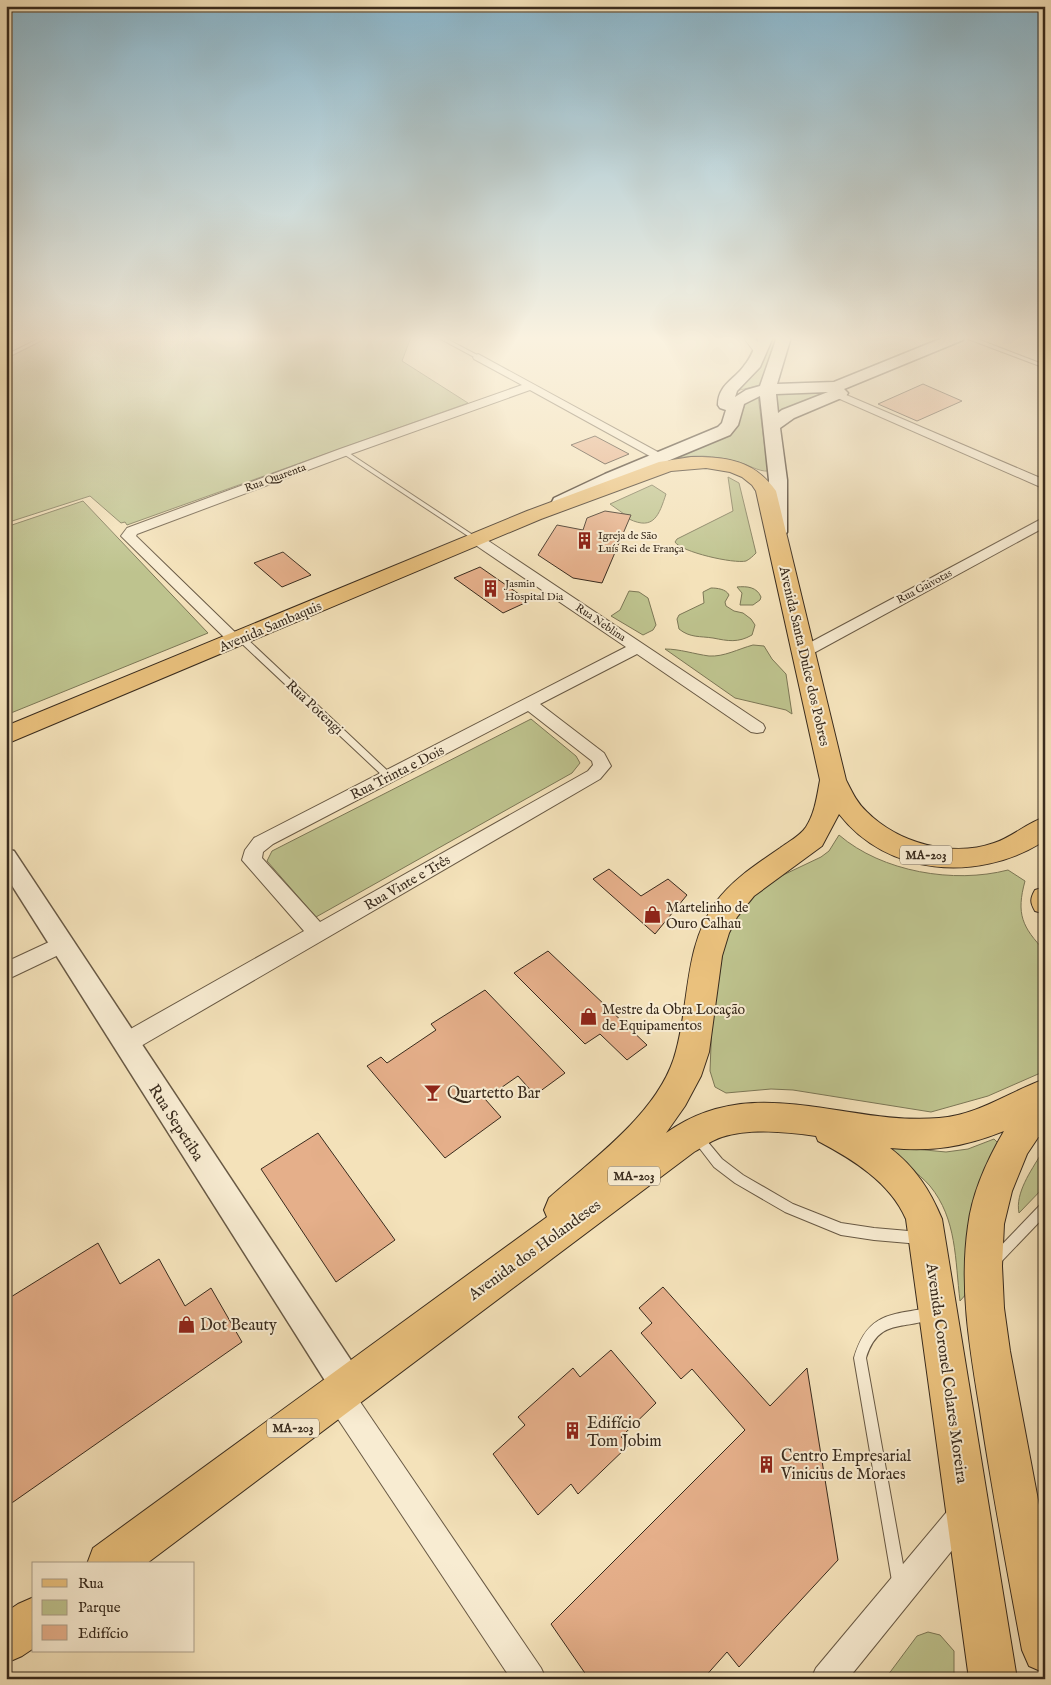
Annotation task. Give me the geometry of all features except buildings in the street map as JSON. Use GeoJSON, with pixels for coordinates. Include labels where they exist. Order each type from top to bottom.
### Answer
{"type":"FeatureCollection","features":[{"type":"Feature","properties":{"kind":"main road"},"geometry":{"type":"LineString","coordinates":[[729,416],[730,424]]}},
{"type":"Feature","properties":{"kind":"main road"},"geometry":{"type":"LineString","coordinates":[[730,424],[733,416]]}},
{"type":"Feature","properties":{"kind":"main road","name":"Avenida Santa Dulce dos Pobres"},"geometry":{"type":"LineString","coordinates":[[770,416],[778,480],[777,532]]}},
{"type":"Feature","properties":{"kind":"main road"},"geometry":{"type":"LineString","coordinates":[[771,426],[785,416]]}},
{"type":"Feature","properties":{"kind":"main road","name":"Avenida Sambaquis"},"geometry":{"type":"LineString","coordinates":[[534,515],[660,457],[724,431],[730,424]]}},
{"type":"Feature","properties":{"kind":"main road","name":"Avenida Sambaquis"},"geometry":{"type":"LineString","coordinates":[[6,736],[534,515],[652,471],[678,463],[702,462],[724,465],[758,479]]}},
{"type":"Feature","properties":{"kind":"main road","name":"Avenida Santa Dulce dos Pobres"},"geometry":{"type":"LineString","coordinates":[[758,479],[766,491],[777,532],[833,780]]}},
{"type":"Feature","properties":{"kind":"main road"},"geometry":{"type":"LineString","coordinates":[[476,1291],[630,1147],[661,1113],[681,1082],[691,1056],[704,965],[710,943],[720,920],[735,897],[744,888],[812,839],[827,813],[833,780]]}},
{"type":"Feature","properties":{"kind":"main road","name":"MA-203"},"geometry":{"type":"LineString","coordinates":[[833,780],[841,800],[851,813],[869,829],[899,846],[926,855],[965,858],[986,856],[1007,849],[1045,827]]}},
{"type":"Feature","properties":{"kind":"main road"},"geometry":{"type":"LineString","coordinates":[[1045,898],[1045,903]]}},
{"type":"Feature","properties":{"kind":"main road","name":"Avenida dos Holandeses"},"geometry":{"type":"LineString","coordinates":[[113,1562],[476,1291],[695,1133],[726,1121],[767,1117],[924,1134],[958,1131],[1021,1122],[1045,1094]]}},
{"type":"Feature","properties":{"kind":"main road","name":"Avenida Coronel Colares Moreira"},"geometry":{"type":"LineString","coordinates":[[812,1122],[858,1145],[893,1172],[912,1193],[918,1204],[928,1238],[993,1679]]}},
{"type":"Feature","properties":{"kind":"main road"},"geometry":{"type":"LineString","coordinates":[[1021,1122],[994,1194],[986,1222],[983,1273],[987,1332],[1002,1428],[1045,1650]]}},
{"type":"Feature","properties":{"kind":"main road"},"geometry":{"type":"LineString","coordinates":[[6,1640],[32,1621]]}},
{"type":"Feature","properties":{"kind":"street","name":"Rua Quarenta"},"geometry":{"type":"LineString","coordinates":[[132,530],[447,416]]}},
{"type":"Feature","properties":{"kind":"street"},"geometry":{"type":"LineString","coordinates":[[585,416],[660,457]]}},
{"type":"Feature","properties":{"kind":"street"},"geometry":{"type":"LineString","coordinates":[[897,416],[1045,485]]}},
{"type":"Feature","properties":{"kind":"street","name":"Rua Gaivotas"},"geometry":{"type":"LineString","coordinates":[[804,652],[1045,521]]}},
{"type":"Feature","properties":{"kind":"street","name":"Rua Potengi"},"geometry":{"type":"LineString","coordinates":[[132,530],[128,536],[238,639]]}},
{"type":"Feature","properties":{"kind":"street","name":"Rua Neblina"},"geometry":{"type":"LineString","coordinates":[[476,539],[757,728]]}},
{"type":"Feature","properties":{"kind":"street","name":"Rua Trinta e Dois"},"geometry":{"type":"LineString","coordinates":[[318,933],[252,860],[252,854],[256,846],[266,839],[639,648]]}},
{"type":"Feature","properties":{"kind":"street","name":"Rua Vinte e Três"},"geometry":{"type":"LineString","coordinates":[[126,1043],[571,789],[599,771],[601,762],[598,757],[529,704]]}},
{"type":"Feature","properties":{"kind":"street","name":"Rua Sepetiba"},"geometry":{"type":"LineString","coordinates":[[6,857],[126,1043],[343,1390]]}},
{"type":"Feature","properties":{"kind":"street"},"geometry":{"type":"LineString","coordinates":[[6,972],[62,944]]}},
{"type":"Feature","properties":{"kind":"street"},"geometry":{"type":"LineString","coordinates":[[343,1390],[530,1679]]}},
{"type":"Feature","properties":{"kind":"street"},"geometry":{"type":"LineString","coordinates":[[827,1679],[968,1509]]}},
{"type":"Feature","properties":{"kind":"lane","name":"Rua Neblina"},"geometry":{"type":"LineString","coordinates":[[344,452],[476,539]]}},
{"type":"Feature","properties":{"kind":"lane","name":"Rua Potengi"},"geometry":{"type":"LineString","coordinates":[[238,639],[388,776]]}},
{"type":"Feature","properties":{"kind":"lane"},"geometry":{"type":"LineString","coordinates":[[695,1133],[718,1163],[739,1179],[789,1208],[841,1229],[874,1234],[928,1238]]}},
{"type":"Feature","properties":{"kind":"lane"},"geometry":{"type":"LineString","coordinates":[[983,1273],[1045,1208]]}},
{"type":"Feature","properties":{"kind":"lane"},"geometry":{"type":"LineString","coordinates":[[901,1589],[860,1358],[862,1344],[877,1327],[886,1322],[939,1312]]}},
{"type":"Feature","properties":{"kind":"green space"},"geometry":{"type":"Polygon","coordinates":[[[6,416],[433,416],[127,525],[125,522],[121,523],[90,496],[6,523],[6,416]]]}},
{"type":"Feature","properties":{"kind":"green space"},"geometry":{"type":"Polygon","coordinates":[[[741,416],[761,416],[768,471],[712,457],[694,456],[668,460],[732,432],[737,426],[741,416]]]}},
{"type":"Feature","properties":{"kind":"green space"},"geometry":{"type":"Polygon","coordinates":[[[728,477],[739,483],[756,553],[746,561],[731,561],[708,556],[687,550],[675,542],[677,539],[733,511],[728,477]]]}},
{"type":"Feature","properties":{"kind":"green space"},"geometry":{"type":"Polygon","coordinates":[[[652,485],[666,494],[658,514],[650,522],[637,522],[629,519],[630,516],[610,504],[652,485]]]}},
{"type":"Feature","properties":{"kind":"green space"},"geometry":{"type":"Polygon","coordinates":[[[83,501],[208,633],[6,715],[6,527],[83,501]]]}},
{"type":"Feature","properties":{"kind":"green space"},"geometry":{"type":"Polygon","coordinates":[[[737,587],[754,589],[761,597],[760,600],[753,605],[740,605],[742,593],[737,587]]]}},
{"type":"Feature","properties":{"kind":"green space"},"geometry":{"type":"Polygon","coordinates":[[[711,588],[726,591],[729,595],[725,602],[726,606],[734,611],[743,613],[751,619],[755,625],[752,635],[742,639],[728,640],[691,635],[679,629],[677,619],[679,615],[704,603],[703,592],[711,588]]]}},
{"type":"Feature","properties":{"kind":"green space"},"geometry":{"type":"Polygon","coordinates":[[[629,591],[639,592],[648,598],[656,625],[653,630],[643,635],[611,616],[620,610],[629,591]]]}},
{"type":"Feature","properties":{"kind":"green space"},"geometry":{"type":"Polygon","coordinates":[[[753,645],[764,646],[772,659],[786,674],[792,714],[786,710],[735,698],[665,649],[715,656],[753,645]]]}},
{"type":"Feature","properties":{"kind":"green space"},"geometry":{"type":"Polygon","coordinates":[[[531,719],[576,756],[580,763],[572,773],[316,917],[267,861],[272,851],[531,719]]]}},
{"type":"Feature","properties":{"kind":"green space"},"geometry":{"type":"Polygon","coordinates":[[[839,835],[856,848],[876,858],[919,872],[965,876],[1008,870],[1025,881],[1021,902],[1023,919],[1031,935],[1045,951],[1045,1071],[988,1096],[931,1112],[793,1090],[771,1089],[726,1093],[715,1087],[710,1071],[712,1020],[727,926],[743,903],[781,876],[821,857],[829,851],[839,835]]]}},
{"type":"Feature","properties":{"kind":"green space"},"geometry":{"type":"Polygon","coordinates":[[[994,1139],[998,1143],[967,1293],[960,1301],[953,1240],[945,1212],[930,1186],[898,1158],[890,1148],[946,1152],[968,1149],[994,1139]]]}},
{"type":"Feature","properties":{"kind":"green space"},"geometry":{"type":"Polygon","coordinates":[[[1045,1153],[1045,1186],[1019,1213],[1019,1198],[1025,1182],[1041,1154],[1045,1153]]]}},
{"type":"Feature","properties":{"kind":"green space"},"geometry":{"type":"Polygon","coordinates":[[[928,1632],[940,1635],[954,1651],[954,1679],[885,1679],[917,1636],[928,1632]]]}},
{"type":"Feature","properties":{"kind":"place","name":"Igreja de São Luís Rei de França"},"geometry":{"type":"Point","coordinates":[584,541]}},
{"type":"Feature","properties":{"kind":"place","name":"Jasmin Hospital Dia"},"geometry":{"type":"Point","coordinates":[491,589]}},
{"type":"Feature","properties":{"kind":"place","name":"Martelinho de Ouro Calhau"},"geometry":{"type":"Point","coordinates":[652,915]}},
{"type":"Feature","properties":{"kind":"place","name":"Mestre da Obra Locação de Equipamentos"},"geometry":{"type":"Point","coordinates":[588,1017]}},
{"type":"Feature","properties":{"kind":"place","name":"Quartetto Bar"},"geometry":{"type":"Point","coordinates":[433,1092]}},
{"type":"Feature","properties":{"kind":"place","name":"Dot Beauty"},"geometry":{"type":"Point","coordinates":[186,1324]}},
{"type":"Feature","properties":{"kind":"place","name":"Edifício Tom Jobim"},"geometry":{"type":"Point","coordinates":[573,1431]}},
{"type":"Feature","properties":{"kind":"place","name":"Centro Empresarial Vinicius de Moraes"},"geometry":{"type":"Point","coordinates":[767,1464]}}]}
